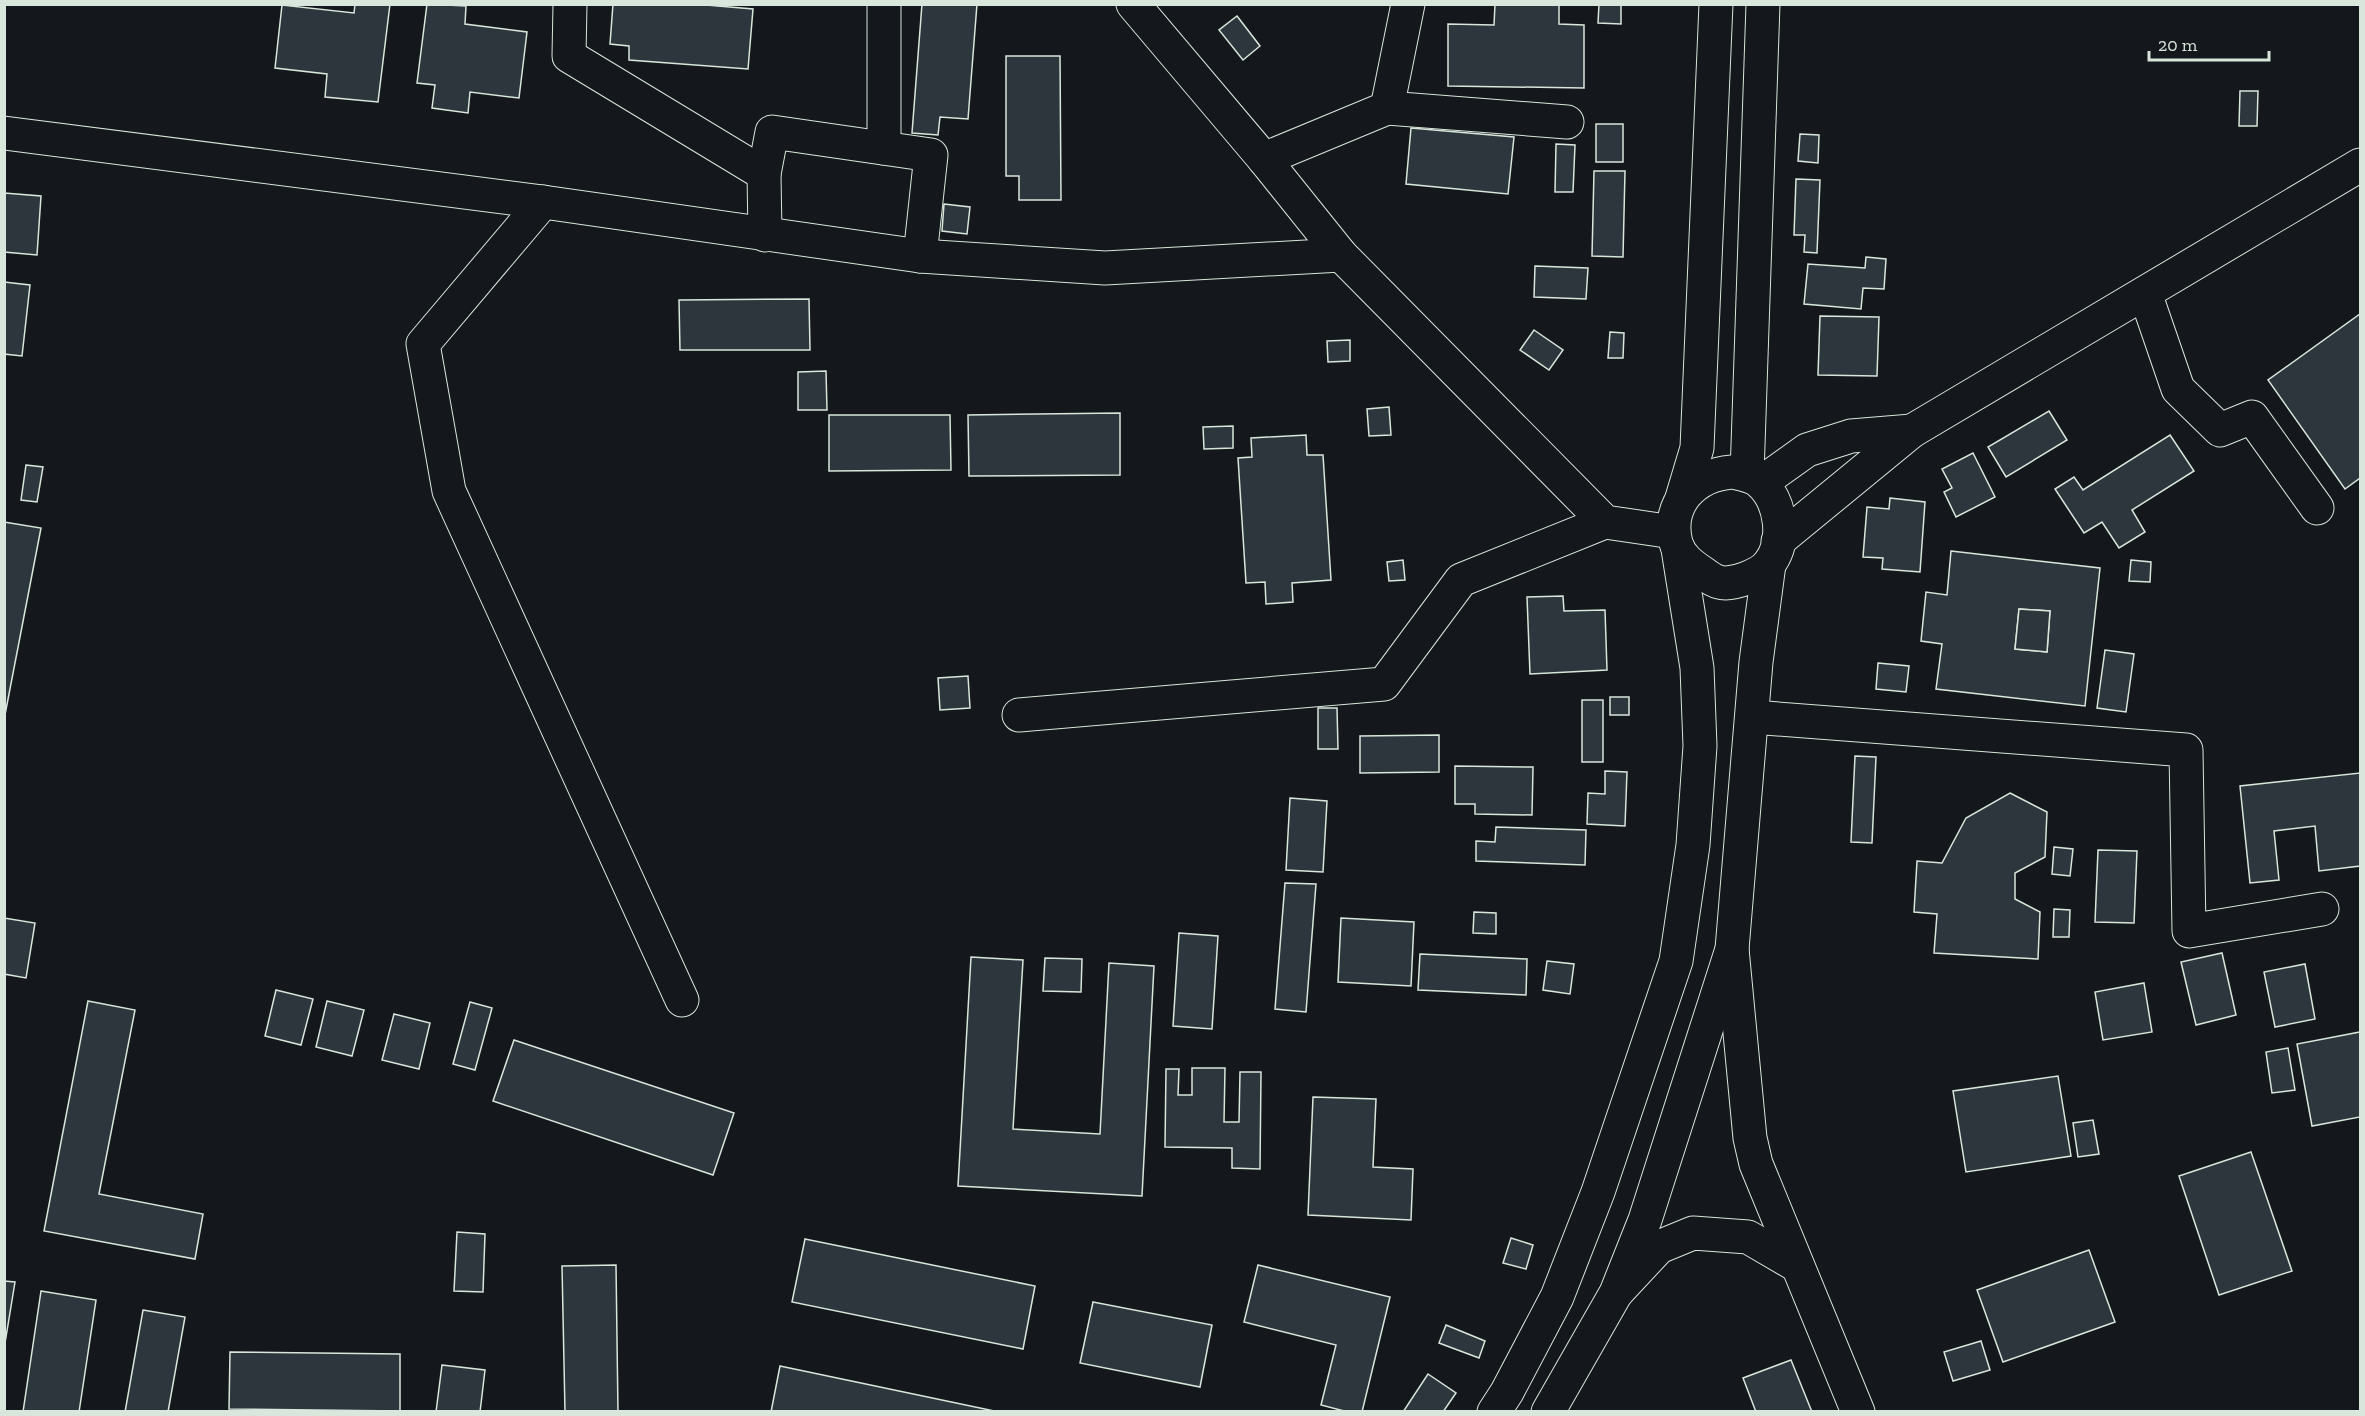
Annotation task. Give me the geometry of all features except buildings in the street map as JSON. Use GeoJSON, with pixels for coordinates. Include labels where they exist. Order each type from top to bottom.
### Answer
{"type":"FeatureCollection","features":[{"type":"Feature","properties":{"kind":"street"},"geometry":{"type":"LineString","coordinates":[[570,4],[569,56],[764,174]]}},
{"type":"Feature","properties":{"kind":"street"},"geometry":{"type":"LineString","coordinates":[[884,4],[884,148]]}},
{"type":"Feature","properties":{"kind":"street"},"geometry":{"type":"LineString","coordinates":[[1133,4],[1264,159],[1341,255],[1605,522],[1676,540],[1688,562],[1719,582],[1743,580],[1912,431],[2361,165]]}},
{"type":"Feature","properties":{"kind":"street"},"geometry":{"type":"LineString","coordinates":[[1387,108],[1408,4]]}},
{"type":"Feature","properties":{"kind":"street"},"geometry":{"type":"LineString","coordinates":[[1494,1412],[1557,1297],[1598,1192],[1676,960],[1693,846],[1701,746],[1697,668],[1676,540],[1675,514],[1697,448],[1716,4]]}},
{"type":"Feature","properties":{"kind":"street"},"geometry":{"type":"LineString","coordinates":[[1754,479],[1763,4]]}},
{"type":"Feature","properties":{"kind":"street"},"geometry":{"type":"LineString","coordinates":[[1264,159],[1387,108],[1567,122]]}},
{"type":"Feature","properties":{"kind":"street"},"geometry":{"type":"LineString","coordinates":[[765,235],[764,174],[772,132],[931,155],[920,256]]}},
{"type":"Feature","properties":{"kind":"street"},"geometry":{"type":"LineString","coordinates":[[4,133],[543,202],[920,256],[1105,268],[1341,255]]}},
{"type":"Feature","properties":{"kind":"street"},"geometry":{"type":"LineString","coordinates":[[543,202],[423,344],[449,491],[682,1000]]}},
{"type":"Feature","properties":{"kind":"street"},"geometry":{"type":"LineString","coordinates":[[2145,293],[2178,389],[2220,430],[2252,417],[2317,508]]}},
{"type":"Feature","properties":{"kind":"street"},"geometry":{"type":"LineString","coordinates":[[1754,479],[1808,450],[1851,436],[1912,431]]}},
{"type":"Feature","properties":{"kind":"street"},"geometry":{"type":"LineString","coordinates":[[1682,498],[1691,487],[1716,473],[1732,472],[1754,479],[1776,504],[1780,522],[1773,553],[1752,717],[1732,949],[1750,1138],[1756,1164],[1858,1412]]}},
{"type":"Feature","properties":{"kind":"street"},"geometry":{"type":"LineString","coordinates":[[1019,715],[1384,684],[1461,580],[1605,522]]}},
{"type":"Feature","properties":{"kind":"street"},"geometry":{"type":"LineString","coordinates":[[1752,717],[2186,750],[2188,931],[2322,909]]}},
{"type":"Feature","properties":{"kind":"street"},"geometry":{"type":"LineString","coordinates":[[1548,1412],[1616,1293],[1645,1220],[1732,949]]}},
{"type":"Feature","properties":{"kind":"street"},"geometry":{"type":"LineString","coordinates":[[1616,1293],[1659,1247],[1693,1233],[1748,1237],[1796,1265]]}}]}
